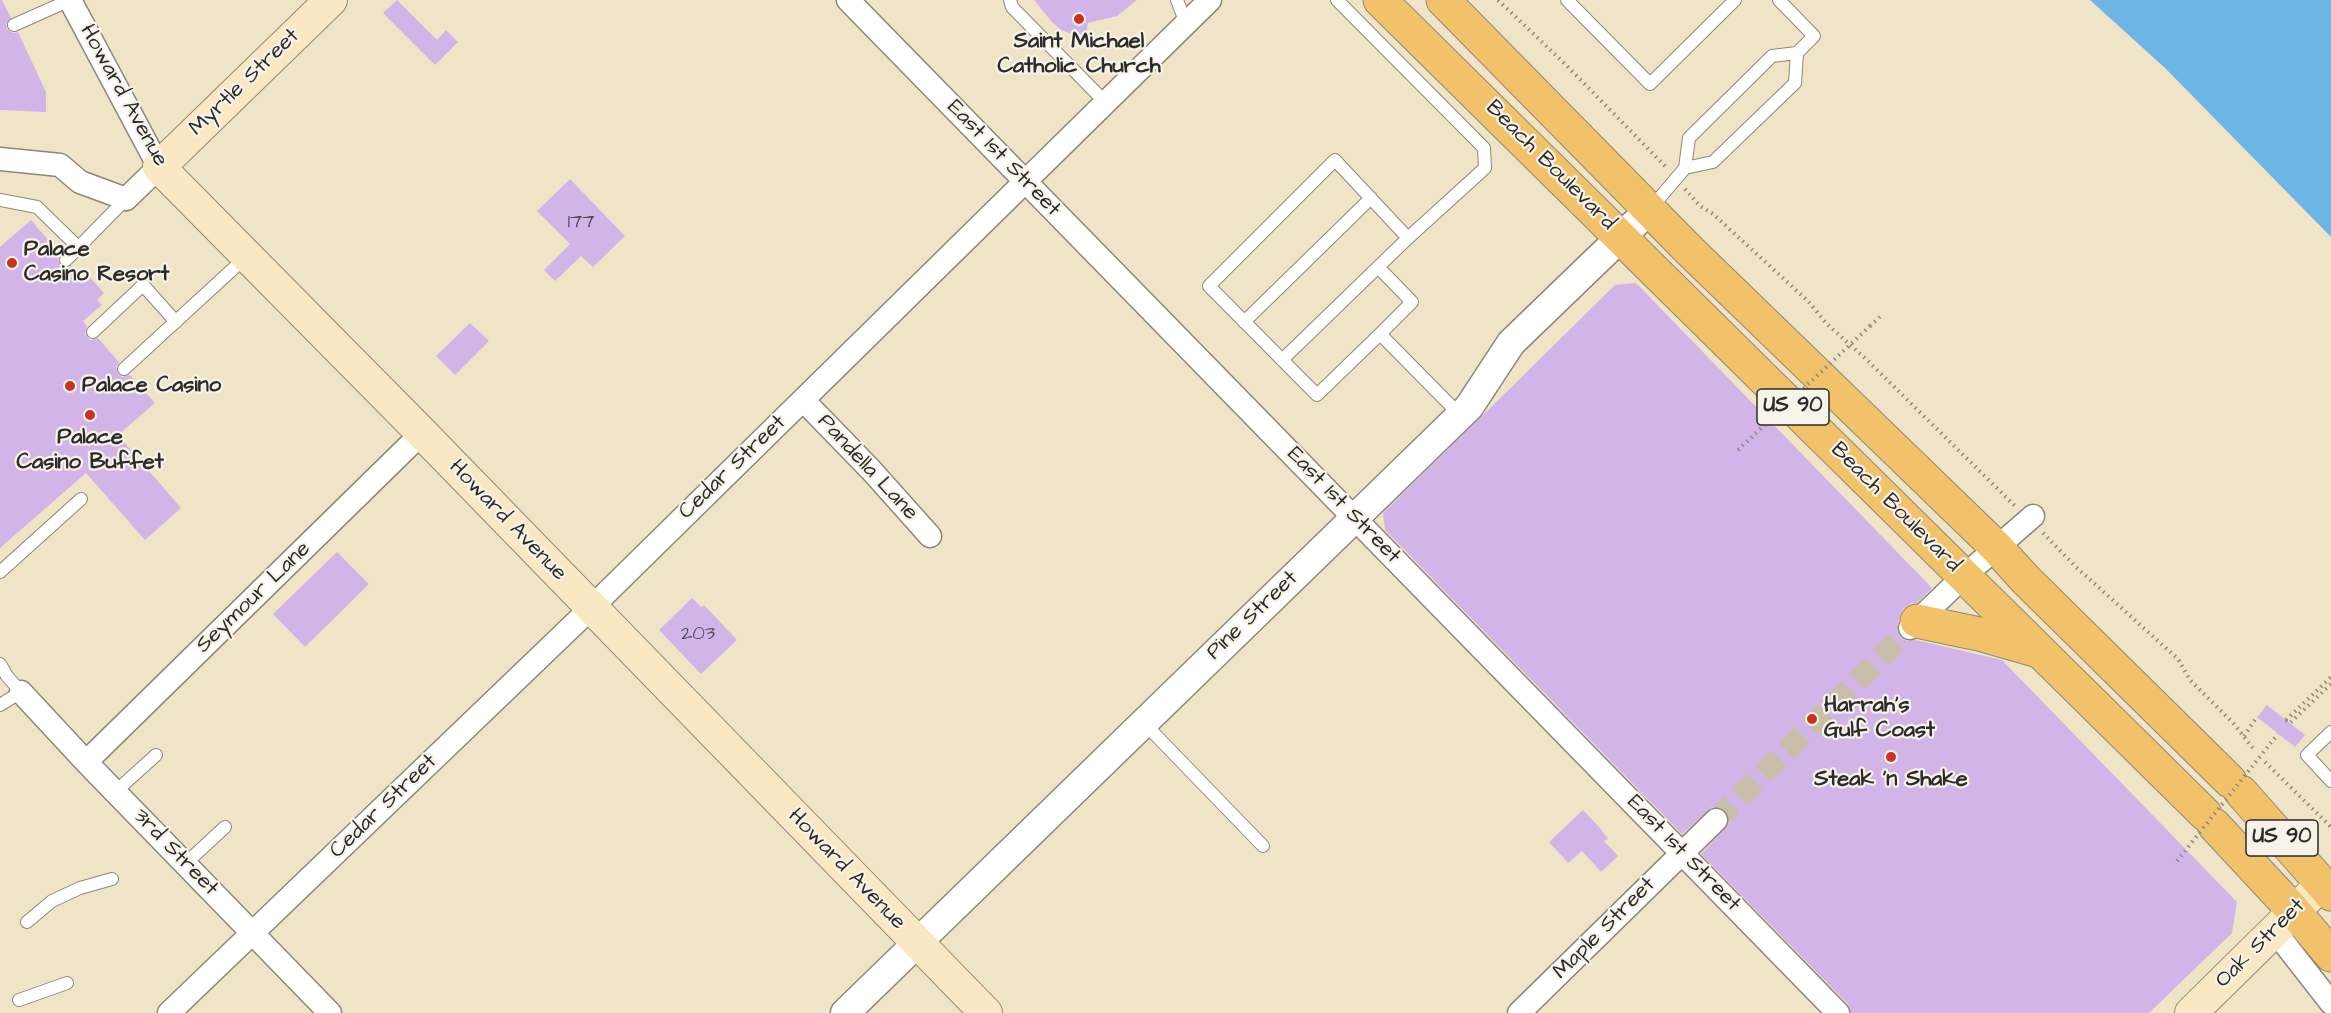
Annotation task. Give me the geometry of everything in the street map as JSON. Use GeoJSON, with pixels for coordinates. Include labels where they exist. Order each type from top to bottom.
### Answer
{"type":"FeatureCollection","features":[{"type":"Feature","properties":{"kind":"main road","name":"Myrtle Street"},"geometry":{"type":"LineString","coordinates":[[159,167],[331,0]]}},
{"type":"Feature","properties":{"kind":"main road","name":"Beach Boulevard"},"geometry":{"type":"LineString","coordinates":[[1380,0],[2043,653],[2209,820],[2284,920],[2331,955]]}},
{"type":"Feature","properties":{"kind":"main road","name":"Beach Boulevard"},"geometry":{"type":"LineString","coordinates":[[1443,0],[1649,210],[1997,548],[2026,580],[2235,787],[2328,884]]}},
{"type":"Feature","properties":{"kind":"main road","name":"Howard Avenue"},"geometry":{"type":"LineString","coordinates":[[159,167],[422,433],[986,1013]]}},
{"type":"Feature","properties":{"kind":"main road"},"geometry":{"type":"LineString","coordinates":[[1913,626],[1979,634],[2043,653]]}},
{"type":"Feature","properties":{"kind":"main road","name":"Oak Street"},"geometry":{"type":"LineString","coordinates":[[2191,1013],[2284,920],[2328,884]]}},
{"type":"Feature","properties":{"kind":"street","name":"Howard Avenue"},"geometry":{"type":"LineString","coordinates":[[70,0],[159,167]]}},
{"type":"Feature","properties":{"kind":"street","name":"East 1st Street"},"geometry":{"type":"LineString","coordinates":[[848,0],[1838,1013]]}},
{"type":"Feature","properties":{"kind":"street","name":"Cedar Street"},"geometry":{"type":"LineString","coordinates":[[169,1013],[591,608],[1210,0]]}},
{"type":"Feature","properties":{"kind":"street"},"geometry":{"type":"LineString","coordinates":[[0,159],[60,165],[80,182],[126,199],[159,167]]}},
{"type":"Feature","properties":{"kind":"street","name":"Pine Street"},"geometry":{"type":"LineString","coordinates":[[845,1013],[1460,416],[1469,407],[1511,343],[1649,210]]}},
{"type":"Feature","properties":{"kind":"street","name":"Pandella Lane"},"geometry":{"type":"LineString","coordinates":[[803,400],[871,470],[930,536]]}},
{"type":"Feature","properties":{"kind":"street","name":"Seymour Lane"},"geometry":{"type":"LineString","coordinates":[[86,762],[422,433]]}},
{"type":"Feature","properties":{"kind":"street"},"geometry":{"type":"LineString","coordinates":[[1913,626],[1964,576],[2032,520]]}},
{"type":"Feature","properties":{"kind":"street","name":"3rd Street"},"geometry":{"type":"LineString","coordinates":[[21,692],[330,1013]]}},
{"type":"Feature","properties":{"kind":"street","name":"Maple Street"},"geometry":{"type":"LineString","coordinates":[[1519,1013],[1716,820]]}},
{"type":"Feature","properties":{"kind":"street"},"geometry":{"type":"LineString","coordinates":[[2284,920],[2331,1003]]}},
{"type":"Feature","properties":{"kind":"lane"},"geometry":{"type":"LineString","coordinates":[[14,25],[70,0]]}},
{"type":"Feature","properties":{"kind":"lane"},"geometry":{"type":"LineString","coordinates":[[1010,0],[1012,7],[1106,104]]}},
{"type":"Feature","properties":{"kind":"lane"},"geometry":{"type":"LineString","coordinates":[[1178,0],[1182,13],[1189,21]]}},
{"type":"Feature","properties":{"kind":"lane"},"geometry":{"type":"LineString","coordinates":[[1282,360],[1408,237],[1485,168],[1484,148],[1336,0]]}},
{"type":"Feature","properties":{"kind":"lane"},"geometry":{"type":"LineString","coordinates":[[1567,0],[1650,84],[1735,0]]}},
{"type":"Feature","properties":{"kind":"lane"},"geometry":{"type":"LineString","coordinates":[[1649,210],[1686,168],[1689,138],[1772,56],[1797,53],[1814,36],[1779,0]]}},
{"type":"Feature","properties":{"kind":"lane"},"geometry":{"type":"LineString","coordinates":[[1686,168],[1713,162],[1795,83],[1797,53]]}},
{"type":"Feature","properties":{"kind":"lane"},"geometry":{"type":"LineString","coordinates":[[1378,267],[1412,302],[1317,395],[1209,286],[1335,160],[1408,237]]}},
{"type":"Feature","properties":{"kind":"lane"},"geometry":{"type":"LineString","coordinates":[[1244,322],[1371,198]]}},
{"type":"Feature","properties":{"kind":"lane"},"geometry":{"type":"LineString","coordinates":[[66,260],[126,199]]}},
{"type":"Feature","properties":{"kind":"lane"},"geometry":{"type":"LineString","coordinates":[[0,200],[37,207],[78,247]]}},
{"type":"Feature","properties":{"kind":"lane"},"geometry":{"type":"LineString","coordinates":[[124,369],[247,256]]}},
{"type":"Feature","properties":{"kind":"lane"},"geometry":{"type":"LineString","coordinates":[[93,332],[143,285],[176,322]]}},
{"type":"Feature","properties":{"kind":"lane"},"geometry":{"type":"LineString","coordinates":[[1380,334],[1460,416]]}},
{"type":"Feature","properties":{"kind":"lane"},"geometry":{"type":"LineString","coordinates":[[0,572],[81,499]]}},
{"type":"Feature","properties":{"kind":"lane"},"geometry":{"type":"LineString","coordinates":[[0,664],[21,692],[0,705]]}},
{"type":"Feature","properties":{"kind":"lane"},"geometry":{"type":"LineString","coordinates":[[1143,722],[1263,846]]}},
{"type":"Feature","properties":{"kind":"lane"},"geometry":{"type":"LineString","coordinates":[[2331,732],[2307,755],[2331,781]]}},
{"type":"Feature","properties":{"kind":"lane"},"geometry":{"type":"LineString","coordinates":[[115,792],[156,754]]}},
{"type":"Feature","properties":{"kind":"lane"},"geometry":{"type":"LineString","coordinates":[[185,864],[225,827]]}},
{"type":"Feature","properties":{"kind":"lane"},"geometry":{"type":"LineString","coordinates":[[27,922],[52,901],[80,888],[112,879]]}},
{"type":"Feature","properties":{"kind":"lane"},"geometry":{"type":"LineString","coordinates":[[19,1000],[67,983]]}},
{"type":"Feature","properties":{"kind":"path"},"geometry":{"type":"LineString","coordinates":[[1498,0],[1652,151]]}},
{"type":"Feature","properties":{"kind":"path"},"geometry":{"type":"LineString","coordinates":[[1703,208],[1713,214],[1808,301],[1826,323],[2032,520],[2076,567],[2178,659],[2190,680],[2244,736],[2255,751]]}},
{"type":"Feature","properties":{"kind":"path"},"geometry":{"type":"LineString","coordinates":[[1738,450],[1882,315]]}},
{"type":"Feature","properties":{"kind":"path"},"geometry":{"type":"LineString","coordinates":[[2331,677],[2286,720],[2290,723],[2331,684]]}},
{"type":"Feature","properties":{"kind":"path"},"geometry":{"type":"LineString","coordinates":[[2244,736],[2257,717]]}},
{"type":"Feature","properties":{"kind":"path"},"geometry":{"type":"LineString","coordinates":[[2177,861],[2278,734]]}},
{"type":"Feature","properties":{"kind":"path"},"geometry":{"type":"LineString","coordinates":[[2265,762],[2331,827]]}},
{"type":"Feature","properties":{"kind":"water"},"geometry":{"type":"Polygon","coordinates":[[[2090,0],[2331,0],[2331,237],[2165,68],[2090,0]]]}},
{"type":"Feature","properties":{"kind":"building"},"geometry":{"type":"Polygon","coordinates":[[[0,0],[11,18],[6,24],[7,29],[13,33],[18,32],[46,92],[46,112],[0,110],[0,0]]]}},
{"type":"Feature","properties":{"kind":"building"},"geometry":{"type":"Polygon","coordinates":[[[397,0],[437,40],[446,30],[458,42],[435,65],[383,13],[397,0]]]}},
{"type":"Feature","properties":{"kind":"building","name":"Saint Michael Catholic Church"},"geometry":{"type":"Polygon","coordinates":[[[1034,0],[1137,0],[1117,16],[1088,23],[1085,39],[1061,30],[1034,0]]]}},
{"type":"Feature","properties":{"kind":"building"},"geometry":{"type":"Polygon","coordinates":[[[570,179],[625,236],[593,267],[581,256],[555,281],[544,270],[570,244],[537,211],[570,179]]]}},
{"type":"Feature","properties":{"kind":"building","name":"Palace Casino"},"geometry":{"type":"Polygon","coordinates":[[[31,220],[60,254],[58,259],[60,265],[65,268],[71,266],[82,280],[88,275],[104,293],[97,300],[102,305],[83,321],[87,326],[85,334],[90,340],[98,338],[119,362],[116,367],[118,374],[122,377],[130,375],[155,403],[118,435],[181,508],[145,540],[86,473],[0,548],[0,247],[31,220]]]}},
{"type":"Feature","properties":{"kind":"building","name":"Harrah's Gulf Coast"},"geometry":{"type":"Polygon","coordinates":[[[1636,283],[1932,588],[1917,603],[1911,603],[1903,609],[1897,625],[1897,632],[1901,638],[2002,660],[2237,902],[2232,933],[2149,1013],[1851,1013],[1848,1004],[1701,854],[1729,824],[1726,811],[1719,807],[1712,807],[1682,834],[1385,530],[1383,513],[1615,285],[1636,283]]]}},
{"type":"Feature","properties":{"kind":"building"},"geometry":{"type":"Polygon","coordinates":[[[470,323],[489,341],[455,375],[436,356],[470,323]]]}},
{"type":"Feature","properties":{"kind":"building"},"geometry":{"type":"Polygon","coordinates":[[[337,552],[369,584],[305,647],[273,614],[337,552]]]}},
{"type":"Feature","properties":{"kind":"building"},"geometry":{"type":"Polygon","coordinates":[[[692,598],[701,607],[704,605],[737,640],[701,674],[659,630],[692,598]]]}},
{"type":"Feature","properties":{"kind":"building"},"geometry":{"type":"Polygon","coordinates":[[[2267,705],[2305,735],[2295,747],[2257,717],[2267,705]]]}},
{"type":"Feature","properties":{"kind":"building"},"geometry":{"type":"Polygon","coordinates":[[[1583,810],[1600,828],[1608,839],[1604,841],[1618,856],[1601,872],[1582,851],[1568,863],[1549,842],[1583,810]]]}},
{"type":"Feature","properties":{"kind":"tunnel"},"geometry":{"type":"LineString","coordinates":[[1716,820],[1908,631]]}},
{"type":"Feature","properties":{"kind":"place","name":"Saint Michael Catholic Church"},"geometry":{"type":"Point","coordinates":[1079,19]}},
{"type":"Feature","properties":{"kind":"place","name":"Palace Casino Resort"},"geometry":{"type":"Point","coordinates":[12,263]}},
{"type":"Feature","properties":{"kind":"place","name":"Palace Casino"},"geometry":{"type":"Point","coordinates":[70,386]}},
{"type":"Feature","properties":{"kind":"place","name":"Palace Casino Buffet"},"geometry":{"type":"Point","coordinates":[90,415]}},
{"type":"Feature","properties":{"kind":"place","name":"Harrah's Gulf Coast"},"geometry":{"type":"Point","coordinates":[1812,719]}},
{"type":"Feature","properties":{"kind":"place","name":"Steak 'n Shake"},"geometry":{"type":"Point","coordinates":[1891,757]}}]}
